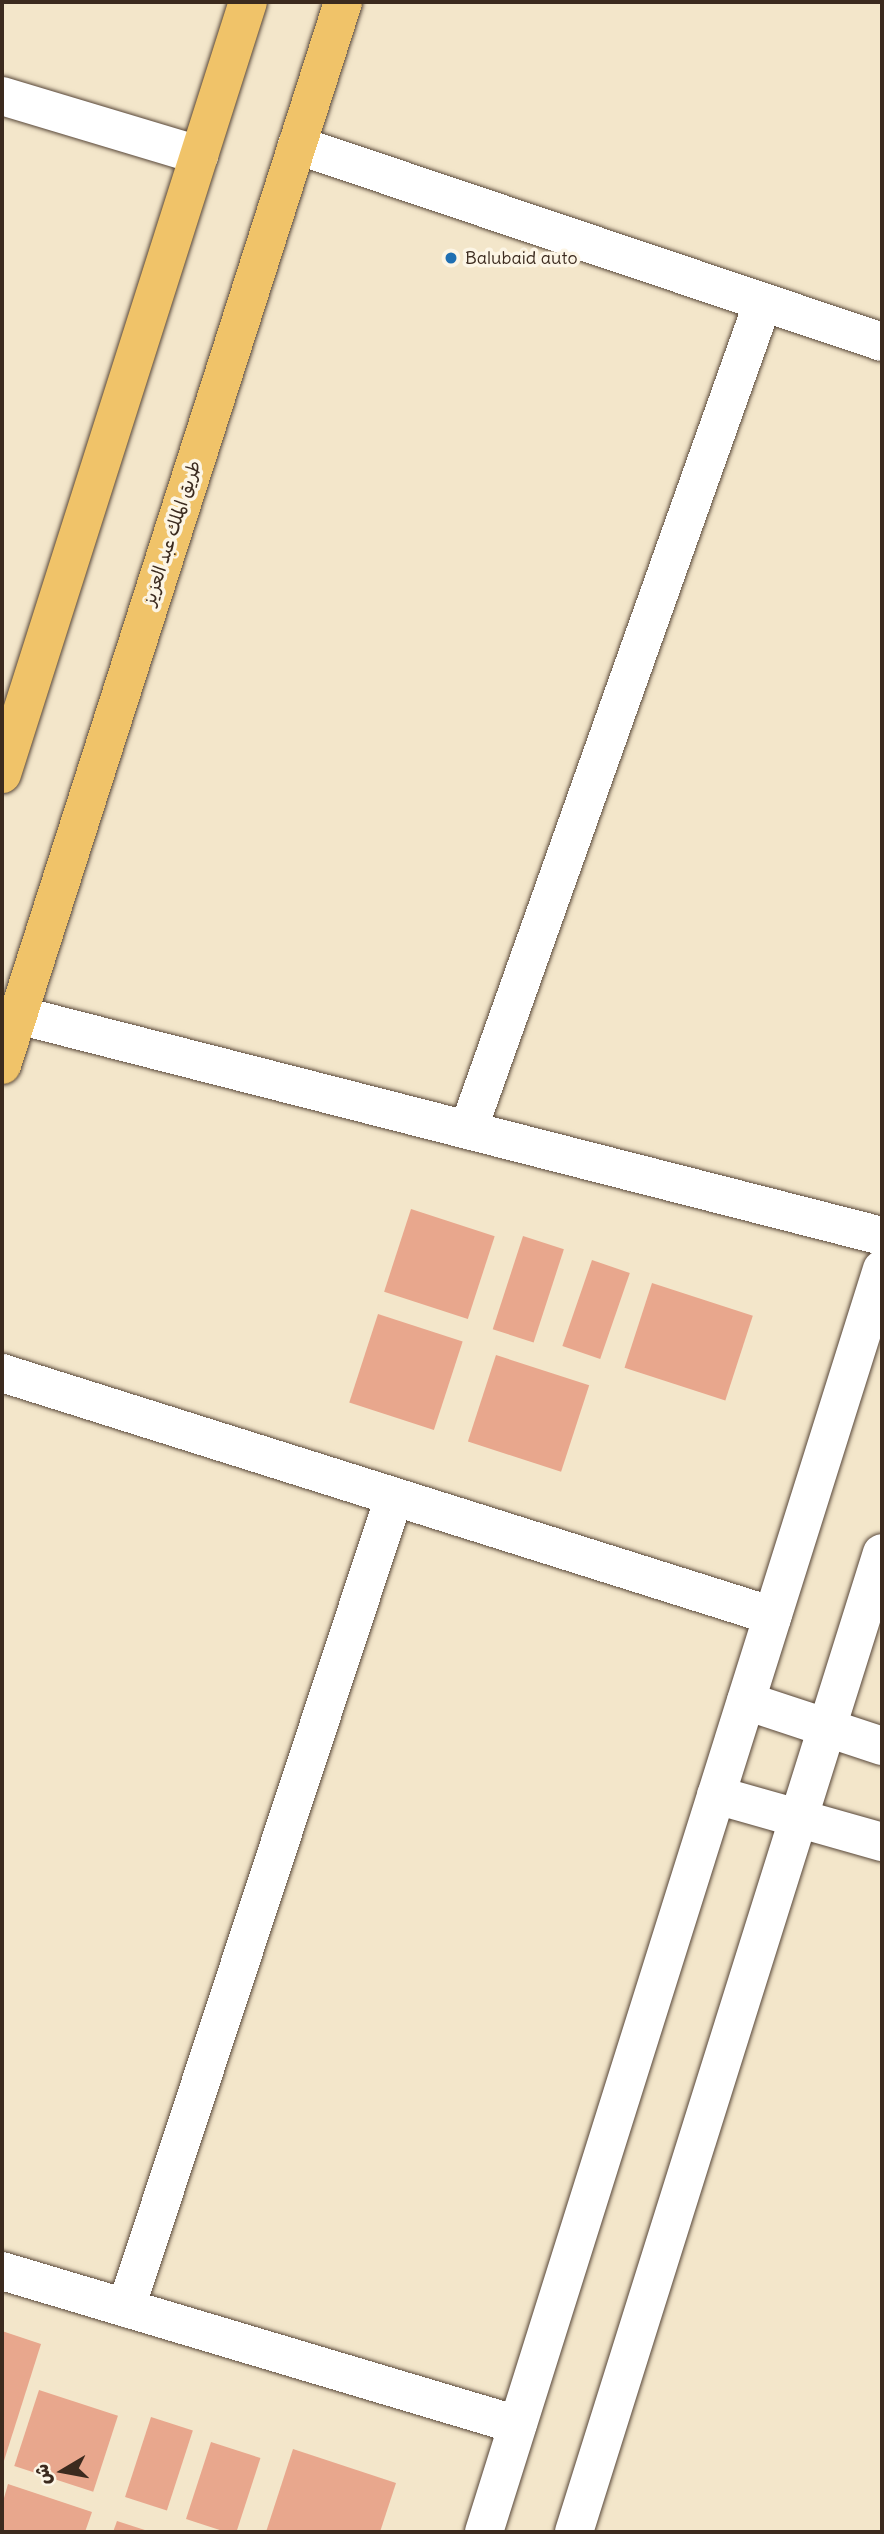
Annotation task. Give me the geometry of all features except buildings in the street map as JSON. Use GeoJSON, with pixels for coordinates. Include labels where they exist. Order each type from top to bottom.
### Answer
{"type":"FeatureCollection","features":[{"type":"Feature","properties":{"kind":"highway"},"geometry":{"type":"LineString","coordinates":[[2,774],[248,2]]}},
{"type":"Feature","properties":{"kind":"highway","name":"طريق الملك عبد العزيز"},"geometry":{"type":"LineString","coordinates":[[2,1065],[343,2]]}},
{"type":"Feature","properties":{"kind":"street"},"geometry":{"type":"LineString","coordinates":[[2,96],[199,155]]}},
{"type":"Feature","properties":{"kind":"street"},"geometry":{"type":"LineString","coordinates":[[297,145],[882,342]]}},
{"type":"Feature","properties":{"kind":"street"},"geometry":{"type":"LineString","coordinates":[[468,1130],[763,302]]}},
{"type":"Feature","properties":{"kind":"street"},"geometry":{"type":"LineString","coordinates":[[18,1015],[882,1236]]}},
{"type":"Feature","properties":{"kind":"street"},"geometry":{"type":"LineString","coordinates":[[484,2532],[882,1269]]}},
{"type":"Feature","properties":{"kind":"street"},"geometry":{"type":"LineString","coordinates":[[2,1373],[773,1616]]}},
{"type":"Feature","properties":{"kind":"street"},"geometry":{"type":"LineString","coordinates":[[126,2308],[394,1497]]}},
{"type":"Feature","properties":{"kind":"street"},"geometry":{"type":"LineString","coordinates":[[577,2531],[882,1553]]}},
{"type":"Feature","properties":{"kind":"street"},"geometry":{"type":"LineString","coordinates":[[746,1701],[882,1746]]}},
{"type":"Feature","properties":{"kind":"street"},"geometry":{"type":"LineString","coordinates":[[716,1796],[799,1816],[882,1842]]}},
{"type":"Feature","properties":{"kind":"street"},"geometry":{"type":"LineString","coordinates":[[2,2271],[518,2425]]}},
{"type":"Feature","properties":{"kind":"place","name":"Balubaid auto"},"geometry":{"type":"Point","coordinates":[451,258]}}]}
